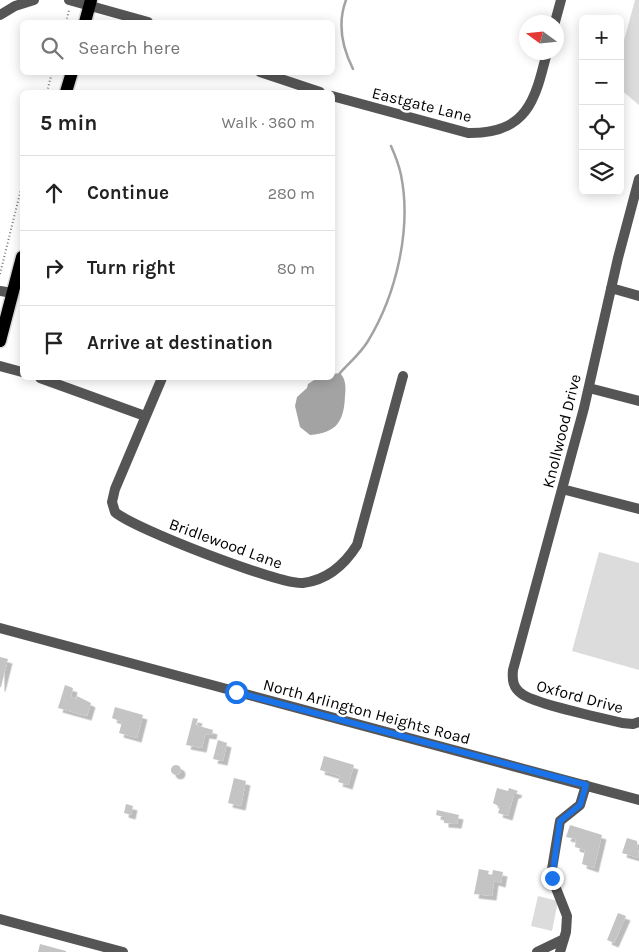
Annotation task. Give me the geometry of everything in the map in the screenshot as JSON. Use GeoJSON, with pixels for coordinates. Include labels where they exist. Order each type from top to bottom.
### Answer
{"type":"FeatureCollection","features":[{"type":"Feature","properties":{"kind":"main road"},"geometry":{"type":"LineString","coordinates":[[86,20],[90,2]]}},
{"type":"Feature","properties":{"kind":"main road"},"geometry":{"type":"LineString","coordinates":[[67,90],[71,75]]}},
{"type":"Feature","properties":{"kind":"main road"},"geometry":{"type":"LineString","coordinates":[[0,341],[6,292],[20,261]]}},
{"type":"Feature","properties":{"kind":"street"},"geometry":{"type":"LineString","coordinates":[[0,15],[15,6],[34,0]]}},
{"type":"Feature","properties":{"kind":"street"},"geometry":{"type":"LineString","coordinates":[[71,0],[90,2],[142,20]]}},
{"type":"Feature","properties":{"kind":"street"},"geometry":{"type":"LineString","coordinates":[[557,15],[561,0]]}},
{"type":"Feature","properties":{"kind":"street","name":"Eastgate Lane"},"geometry":{"type":"LineString","coordinates":[[335,97],[468,133],[482,133],[500,129],[525,112],[536,94],[545,60]]}},
{"type":"Feature","properties":{"kind":"street"},"geometry":{"type":"LineString","coordinates":[[269,75],[314,90]]}},
{"type":"Feature","properties":{"kind":"street","name":"Knollwood Drive"},"geometry":{"type":"LineString","coordinates":[[516,689],[512,681],[513,670],[589,388],[611,288],[636,201],[639,179]]}},
{"type":"Feature","properties":{"kind":"street"},"geometry":{"type":"LineString","coordinates":[[611,288],[639,296]]}},
{"type":"Feature","properties":{"kind":"street"},"geometry":{"type":"LineString","coordinates":[[0,366],[20,371]]}},
{"type":"Feature","properties":{"kind":"street","name":"Bridlewood Lane"},"geometry":{"type":"LineString","coordinates":[[145,416],[115,489],[112,502],[115,512],[137,526],[268,577],[293,583],[304,583],[334,572],[351,555],[357,545],[403,376]]}},
{"type":"Feature","properties":{"kind":"street"},"geometry":{"type":"LineString","coordinates":[[46,380],[145,416],[161,380]]}},
{"type":"Feature","properties":{"kind":"street"},"geometry":{"type":"LineString","coordinates":[[589,388],[639,401]]}},
{"type":"Feature","properties":{"kind":"street"},"geometry":{"type":"LineString","coordinates":[[562,489],[639,509]]}},
{"type":"Feature","properties":{"kind":"street","name":"North Arlington Heights Road"},"geometry":{"type":"LineString","coordinates":[[0,628],[639,800]]}},
{"type":"Feature","properties":{"kind":"street","name":"Oxford Drive"},"geometry":{"type":"LineString","coordinates":[[516,689],[530,698],[613,721],[633,724],[639,722]]}},
{"type":"Feature","properties":{"kind":"street"},"geometry":{"type":"LineString","coordinates":[[560,952],[567,916],[551,874],[560,821],[580,805],[586,785]]}},
{"type":"Feature","properties":{"kind":"street"},"geometry":{"type":"LineString","coordinates":[[0,919],[123,952]]}},
{"type":"Feature","properties":{"kind":"street"},"geometry":{"type":"LineString","coordinates":[[537,952],[564,938]]}},
{"type":"Feature","properties":{"kind":"path"},"geometry":{"type":"LineString","coordinates":[[66,20],[71,0]]}},
{"type":"Feature","properties":{"kind":"path"},"geometry":{"type":"LineString","coordinates":[[48,90],[51,75]]}},
{"type":"Feature","properties":{"kind":"path"},"geometry":{"type":"LineString","coordinates":[[0,274],[20,193]]}},
{"type":"Feature","properties":{"kind":"shaded area"},"geometry":{"type":"Polygon","coordinates":[[[635,0],[639,0],[639,105],[624,92],[624,40],[635,0]]]}},
{"type":"Feature","properties":{"kind":"shaded area"},"geometry":{"type":"Polygon","coordinates":[[[340,373],[344,381],[344,405],[341,419],[327,432],[310,435],[300,427],[295,406],[297,397],[314,380],[335,380],[335,374],[340,373]]]}},
{"type":"Feature","properties":{"kind":"shaded area"},"geometry":{"type":"Polygon","coordinates":[[[599,552],[639,563],[639,670],[572,651],[599,552]]]}},
{"type":"Feature","properties":{"kind":"shaded area"},"geometry":{"type":"Polygon","coordinates":[[[538,896],[558,901],[552,931],[531,926],[538,896]]]}},
{"type":"Feature","properties":{"kind":"building"},"geometry":{"type":"Polygon","coordinates":[[[0,657],[8,659],[1,687],[0,687],[0,657]]]}},
{"type":"Feature","properties":{"kind":"building"},"geometry":{"type":"Polygon","coordinates":[[[65,685],[73,688],[71,697],[76,699],[77,696],[91,703],[87,716],[58,708],[65,685]]]}},
{"type":"Feature","properties":{"kind":"building"},"geometry":{"type":"Polygon","coordinates":[[[115,707],[143,715],[137,738],[119,733],[122,722],[112,718],[115,707]]]}},
{"type":"Feature","properties":{"kind":"building"},"geometry":{"type":"Polygon","coordinates":[[[193,718],[198,719],[196,725],[213,730],[212,735],[205,734],[202,748],[186,745],[193,718]]]}},
{"type":"Feature","properties":{"kind":"building"},"geometry":{"type":"Polygon","coordinates":[[[218,740],[227,743],[223,761],[213,759],[218,740]]]}},
{"type":"Feature","properties":{"kind":"building"},"geometry":{"type":"Polygon","coordinates":[[[324,756],[354,765],[348,785],[338,782],[340,776],[320,770],[324,756]]]}},
{"type":"Feature","properties":{"kind":"building"},"geometry":{"type":"Polygon","coordinates":[[[176,765],[181,770],[176,775],[171,770],[176,765]]]}},
{"type":"Feature","properties":{"kind":"building"},"geometry":{"type":"Polygon","coordinates":[[[234,778],[246,781],[241,806],[228,803],[234,778]]]}},
{"type":"Feature","properties":{"kind":"building"},"geometry":{"type":"Polygon","coordinates":[[[497,788],[508,791],[509,788],[518,791],[514,794],[508,816],[498,813],[500,807],[493,803],[497,788]]]}},
{"type":"Feature","properties":{"kind":"building"},"geometry":{"type":"Polygon","coordinates":[[[126,804],[133,806],[131,815],[124,813],[126,804]]]}},
{"type":"Feature","properties":{"kind":"building"},"geometry":{"type":"Polygon","coordinates":[[[437,810],[459,815],[457,824],[444,823],[444,817],[436,815],[437,810]]]}},
{"type":"Feature","properties":{"kind":"building"},"geometry":{"type":"Polygon","coordinates":[[[570,825],[602,835],[594,868],[582,864],[585,850],[575,847],[576,839],[566,837],[570,825]]]}},
{"type":"Feature","properties":{"kind":"building"},"geometry":{"type":"Polygon","coordinates":[[[627,838],[637,841],[639,858],[622,853],[627,838]]]}},
{"type":"Feature","properties":{"kind":"building"},"geometry":{"type":"Polygon","coordinates":[[[479,869],[489,871],[488,874],[492,875],[493,870],[503,872],[501,883],[494,881],[492,896],[474,894],[479,869]]]}},
{"type":"Feature","properties":{"kind":"building"},"geometry":{"type":"Polygon","coordinates":[[[618,913],[626,916],[614,943],[607,940],[618,913]]]}},
{"type":"Feature","properties":{"kind":"building"},"geometry":{"type":"Polygon","coordinates":[[[40,944],[66,951],[66,952],[38,952],[40,944]]]}},
{"type":"Feature","properties":{"kind":"waterway"},"geometry":{"type":"LineString","coordinates":[[346,0],[341,27],[346,52],[353,69]]}},
{"type":"Feature","properties":{"kind":"waterway"},"geometry":{"type":"LineString","coordinates":[[340,373],[365,345],[378,323],[387,303],[399,261],[403,239],[404,196],[400,171],[391,146]]}},
{"type":"Feature","properties":{"kind":"route"},"geometry":{"type":"LineString","coordinates":[[236,692],[586,785],[580,805],[560,821],[551,874],[552,878]]}}]}
